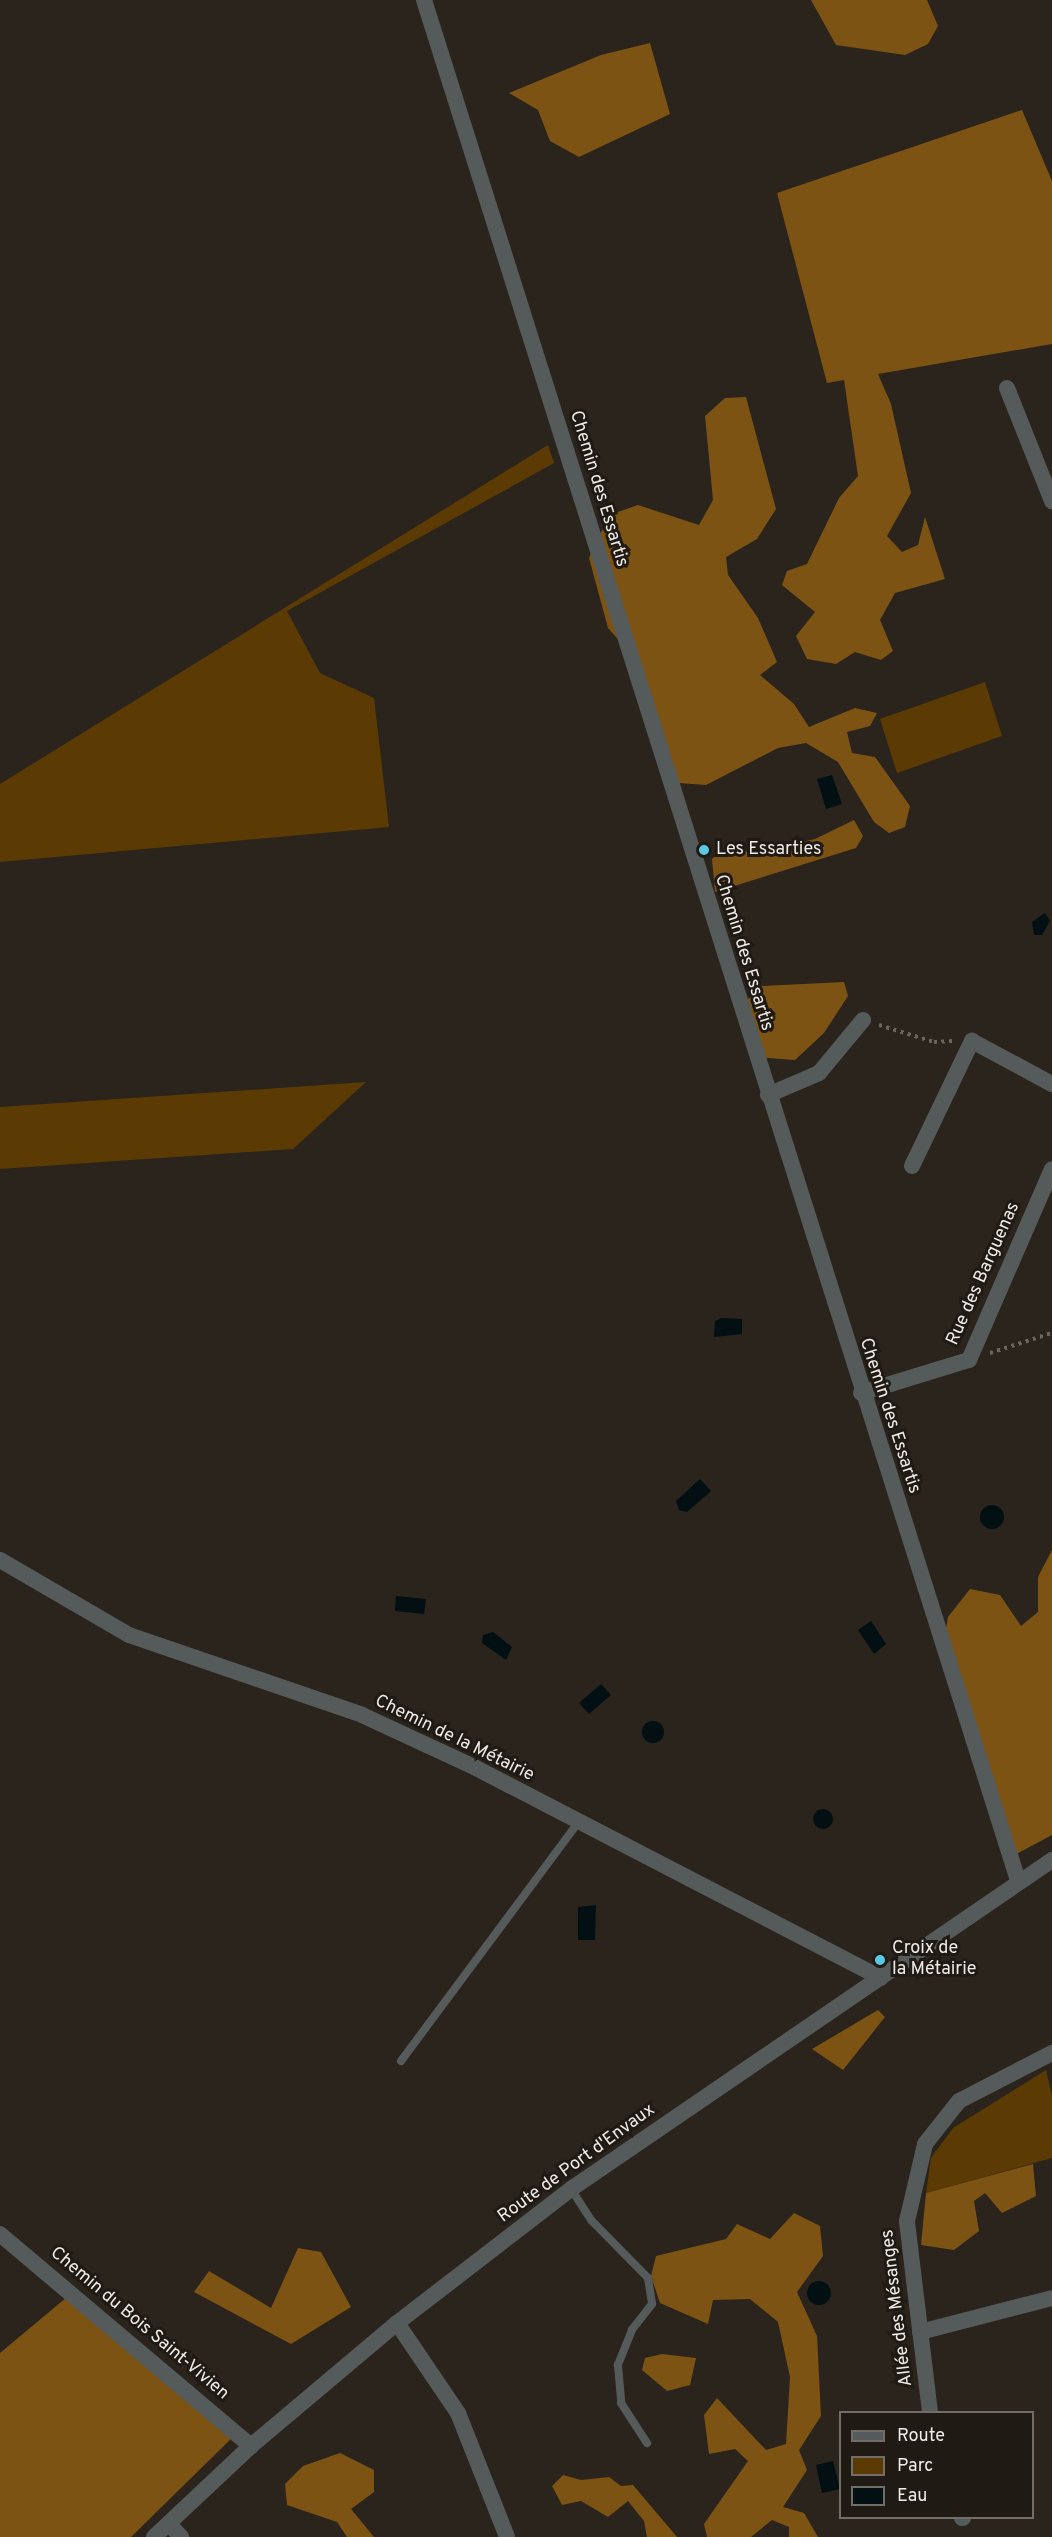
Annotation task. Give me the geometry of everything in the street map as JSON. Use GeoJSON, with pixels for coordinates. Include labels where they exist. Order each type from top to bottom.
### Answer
{"type":"FeatureCollection","features":[{"type":"Feature","properties":{"kind":"street","name":"Chemin des Essartis"},"geometry":{"type":"LineString","coordinates":[[424,0],[861,1392],[1018,1881]]}},
{"type":"Feature","properties":{"kind":"street"},"geometry":{"type":"LineString","coordinates":[[1007,388],[1052,501]]}},
{"type":"Feature","properties":{"kind":"street"},"geometry":{"type":"LineString","coordinates":[[768,1095],[819,1073],[863,1020]]}},
{"type":"Feature","properties":{"kind":"street"},"geometry":{"type":"LineString","coordinates":[[912,1166],[972,1041],[1052,1084]]}},
{"type":"Feature","properties":{"kind":"street","name":"Rue des Barguenas"},"geometry":{"type":"LineString","coordinates":[[861,1392],[969,1360],[1052,1168]]}},
{"type":"Feature","properties":{"kind":"street","name":"Chemin de la Métairie"},"geometry":{"type":"LineString","coordinates":[[0,1560],[129,1635],[362,1715],[881,1978]]}},
{"type":"Feature","properties":{"kind":"street","name":"Route de Port d'Envaux"},"geometry":{"type":"LineString","coordinates":[[154,2537],[251,2446],[397,2323],[571,2189],[881,1978],[1018,1881],[1052,1860]]}},
{"type":"Feature","properties":{"kind":"street","name":"Allée des Mésanges"},"geometry":{"type":"LineString","coordinates":[[930,2411],[907,2221],[925,2144],[959,2101],[1052,2053]]}},
{"type":"Feature","properties":{"kind":"street","name":"Chemin du Bois Saint-Vivien"},"geometry":{"type":"LineString","coordinates":[[0,2234],[251,2446]]}},
{"type":"Feature","properties":{"kind":"street"},"geometry":{"type":"LineString","coordinates":[[920,2332],[1052,2298]]}},
{"type":"Feature","properties":{"kind":"street"},"geometry":{"type":"LineString","coordinates":[[397,2323],[458,2413],[507,2537]]}},
{"type":"Feature","properties":{"kind":"street"},"geometry":{"type":"LineString","coordinates":[[169,2524],[181,2537]]}},
{"type":"Feature","properties":{"kind":"lane"},"geometry":{"type":"LineString","coordinates":[[401,2061],[578,1823]]}},
{"type":"Feature","properties":{"kind":"lane"},"geometry":{"type":"LineString","coordinates":[[571,2189],[592,2221],[648,2278],[652,2304],[632,2330],[618,2365],[621,2403],[647,2443]]}},
{"type":"Feature","properties":{"kind":"path"},"geometry":{"type":"LineString","coordinates":[[863,1020],[934,1042],[972,1041]]}},
{"type":"Feature","properties":{"kind":"path"},"geometry":{"type":"LineString","coordinates":[[969,1360],[1052,1333]]}},
{"type":"Feature","properties":{"kind":"green space"},"geometry":{"type":"Polygon","coordinates":[[[548,445],[554,463],[287,611],[320,673],[374,698],[389,827],[0,862],[0,784],[548,445]]]}},
{"type":"Feature","properties":{"kind":"green space"},"geometry":{"type":"Polygon","coordinates":[[[985,682],[1002,736],[897,773],[880,719],[985,682]]]}},
{"type":"Feature","properties":{"kind":"green space"},"geometry":{"type":"Polygon","coordinates":[[[366,1082],[293,1149],[0,1169],[0,1107],[366,1082]]]}},
{"type":"Feature","properties":{"kind":"green space"},"geometry":{"type":"Polygon","coordinates":[[[1046,2070],[1052,2096],[1052,2158],[926,2193],[931,2158],[953,2128],[1046,2070]]]}},
{"type":"Feature","properties":{"kind":"shaded area"},"geometry":{"type":"Polygon","coordinates":[[[811,0],[927,0],[938,26],[928,44],[905,55],[836,45],[811,0]]]}},
{"type":"Feature","properties":{"kind":"shaded area"},"geometry":{"type":"Polygon","coordinates":[[[650,43],[670,114],[579,157],[550,141],[538,110],[509,93],[601,55],[650,43]]]}},
{"type":"Feature","properties":{"kind":"shaded area"},"geometry":{"type":"Polygon","coordinates":[[[1022,110],[1052,181],[1052,344],[878,374],[891,404],[911,493],[887,536],[902,552],[918,545],[925,517],[945,579],[895,593],[880,620],[893,651],[881,660],[855,652],[836,664],[807,659],[796,636],[815,612],[782,585],[787,571],[807,564],[839,498],[858,476],[844,380],[827,383],[777,193],[1022,110]]]}},
{"type":"Feature","properties":{"kind":"shaded area"},"geometry":{"type":"Polygon","coordinates":[[[746,397],[776,509],[757,539],[726,557],[728,575],[758,618],[777,662],[760,675],[794,704],[809,727],[855,708],[877,713],[870,726],[847,732],[852,753],[875,757],[910,806],[905,827],[889,833],[874,822],[838,762],[806,743],[778,748],[706,785],[679,783],[629,652],[608,628],[589,558],[601,532],[615,513],[638,505],[699,525],[713,500],[705,416],[725,398],[746,397]]]}},
{"type":"Feature","properties":{"kind":"shaded area"},"geometry":{"type":"Polygon","coordinates":[[[854,820],[863,836],[856,848],[715,892],[712,859],[722,850],[762,852],[815,839],[854,820]]]}},
{"type":"Feature","properties":{"kind":"shaded area"},"geometry":{"type":"Polygon","coordinates":[[[844,982],[848,996],[824,1033],[795,1060],[756,1057],[745,1003],[760,986],[844,982]]]}},
{"type":"Feature","properties":{"kind":"shaded area"},"geometry":{"type":"Polygon","coordinates":[[[1052,1550],[1052,1835],[1011,1857],[943,1644],[948,1617],[970,1589],[1000,1595],[1021,1626],[1038,1612],[1038,1577],[1052,1550]]]}},
{"type":"Feature","properties":{"kind":"shaded area"},"geometry":{"type":"Polygon","coordinates":[[[878,2010],[885,2017],[843,2070],[812,2049],[878,2010]]]}},
{"type":"Feature","properties":{"kind":"shaded area"},"geometry":{"type":"Polygon","coordinates":[[[1033,2164],[1036,2196],[1002,2213],[985,2193],[974,2201],[979,2231],[954,2250],[921,2245],[926,2193],[1033,2164]]]}},
{"type":"Feature","properties":{"kind":"shaded area"},"geometry":{"type":"Polygon","coordinates":[[[794,2213],[820,2226],[823,2256],[797,2292],[817,2336],[821,2416],[799,2450],[807,2470],[783,2507],[804,2513],[818,2537],[789,2537],[789,2527],[772,2520],[751,2537],[707,2537],[704,2524],[748,2461],[735,2449],[709,2454],[704,2415],[717,2398],[766,2450],[786,2444],[790,2377],[778,2322],[750,2299],[713,2300],[708,2324],[660,2303],[651,2276],[656,2256],[726,2239],[737,2224],[770,2239],[794,2213]]]}},
{"type":"Feature","properties":{"kind":"shaded area"},"geometry":{"type":"Polygon","coordinates":[[[298,2248],[321,2252],[351,2307],[291,2344],[194,2292],[209,2271],[271,2308],[298,2248]]]}},
{"type":"Feature","properties":{"kind":"shaded area"},"geometry":{"type":"Polygon","coordinates":[[[73,2292],[236,2434],[131,2537],[0,2537],[0,2353],[73,2292]]]}},
{"type":"Feature","properties":{"kind":"shaded area"},"geometry":{"type":"Polygon","coordinates":[[[662,2354],[696,2358],[690,2385],[667,2391],[642,2370],[645,2358],[662,2354]]]}},
{"type":"Feature","properties":{"kind":"shaded area"},"geometry":{"type":"Polygon","coordinates":[[[340,2453],[374,2470],[374,2492],[351,2509],[374,2537],[347,2537],[337,2522],[287,2505],[285,2484],[303,2466],[340,2453]]]}},
{"type":"Feature","properties":{"kind":"shaded area"},"geometry":{"type":"Polygon","coordinates":[[[563,2475],[581,2480],[609,2477],[621,2486],[633,2485],[677,2537],[647,2537],[644,2521],[628,2501],[608,2517],[581,2501],[562,2505],[552,2486],[563,2475]]]}},
{"type":"Feature","properties":{"kind":"water"},"geometry":{"type":"Polygon","coordinates":[[[832,775],[842,804],[826,809],[817,779],[832,775]]]}},
{"type":"Feature","properties":{"kind":"water"},"geometry":{"type":"Polygon","coordinates":[[[1045,913],[1050,921],[1042,935],[1034,935],[1032,922],[1045,913]]]}},
{"type":"Feature","properties":{"kind":"water"},"geometry":{"type":"Polygon","coordinates":[[[722,1318],[742,1319],[742,1334],[714,1337],[715,1321],[722,1318]]]}},
{"type":"Feature","properties":{"kind":"water"},"geometry":{"type":"Polygon","coordinates":[[[700,1479],[711,1491],[687,1512],[679,1510],[676,1501],[700,1479]]]}},
{"type":"Feature","properties":{"kind":"water"},"geometry":{"type":"Polygon","coordinates":[[[992,1505],[997,1506],[1003,1512],[1003,1522],[997,1528],[992,1529],[987,1528],[981,1522],[980,1517],[981,1512],[987,1506],[992,1505]]]}},
{"type":"Feature","properties":{"kind":"water"},"geometry":{"type":"Polygon","coordinates":[[[396,1596],[426,1599],[424,1614],[395,1611],[396,1596]]]}},
{"type":"Feature","properties":{"kind":"water"},"geometry":{"type":"Polygon","coordinates":[[[871,1621],[886,1644],[874,1654],[858,1630],[871,1621]]]}},
{"type":"Feature","properties":{"kind":"water"},"geometry":{"type":"Polygon","coordinates":[[[493,1632],[512,1647],[506,1660],[482,1643],[483,1635],[493,1632]]]}},
{"type":"Feature","properties":{"kind":"water"},"geometry":{"type":"Polygon","coordinates":[[[601,1684],[611,1695],[589,1714],[579,1703],[601,1684]]]}},
{"type":"Feature","properties":{"kind":"water"},"geometry":{"type":"Polygon","coordinates":[[[653,1721],[661,1724],[664,1732],[661,1740],[653,1743],[645,1740],[642,1732],[645,1724],[653,1721]]]}},
{"type":"Feature","properties":{"kind":"water"},"geometry":{"type":"Polygon","coordinates":[[[823,1809],[830,1812],[833,1819],[830,1826],[823,1829],[816,1826],[813,1819],[816,1812],[823,1809]]]}},
{"type":"Feature","properties":{"kind":"water"},"geometry":{"type":"Polygon","coordinates":[[[596,1905],[595,1940],[578,1940],[578,1907],[596,1905]]]}},
{"type":"Feature","properties":{"kind":"water"},"geometry":{"type":"Polygon","coordinates":[[[819,2281],[824,2282],[830,2288],[830,2298],[824,2304],[819,2305],[814,2304],[808,2298],[807,2293],[808,2288],[814,2282],[819,2281]]]}},
{"type":"Feature","properties":{"kind":"water"},"geometry":{"type":"Polygon","coordinates":[[[833,2461],[839,2489],[822,2493],[816,2465],[833,2461]]]}},
{"type":"Feature","properties":{"kind":"place","name":"Les Essarties"},"geometry":{"type":"Point","coordinates":[704,850]}},
{"type":"Feature","properties":{"kind":"place","name":"Croix de la Métairie"},"geometry":{"type":"Point","coordinates":[880,1960]}}]}
